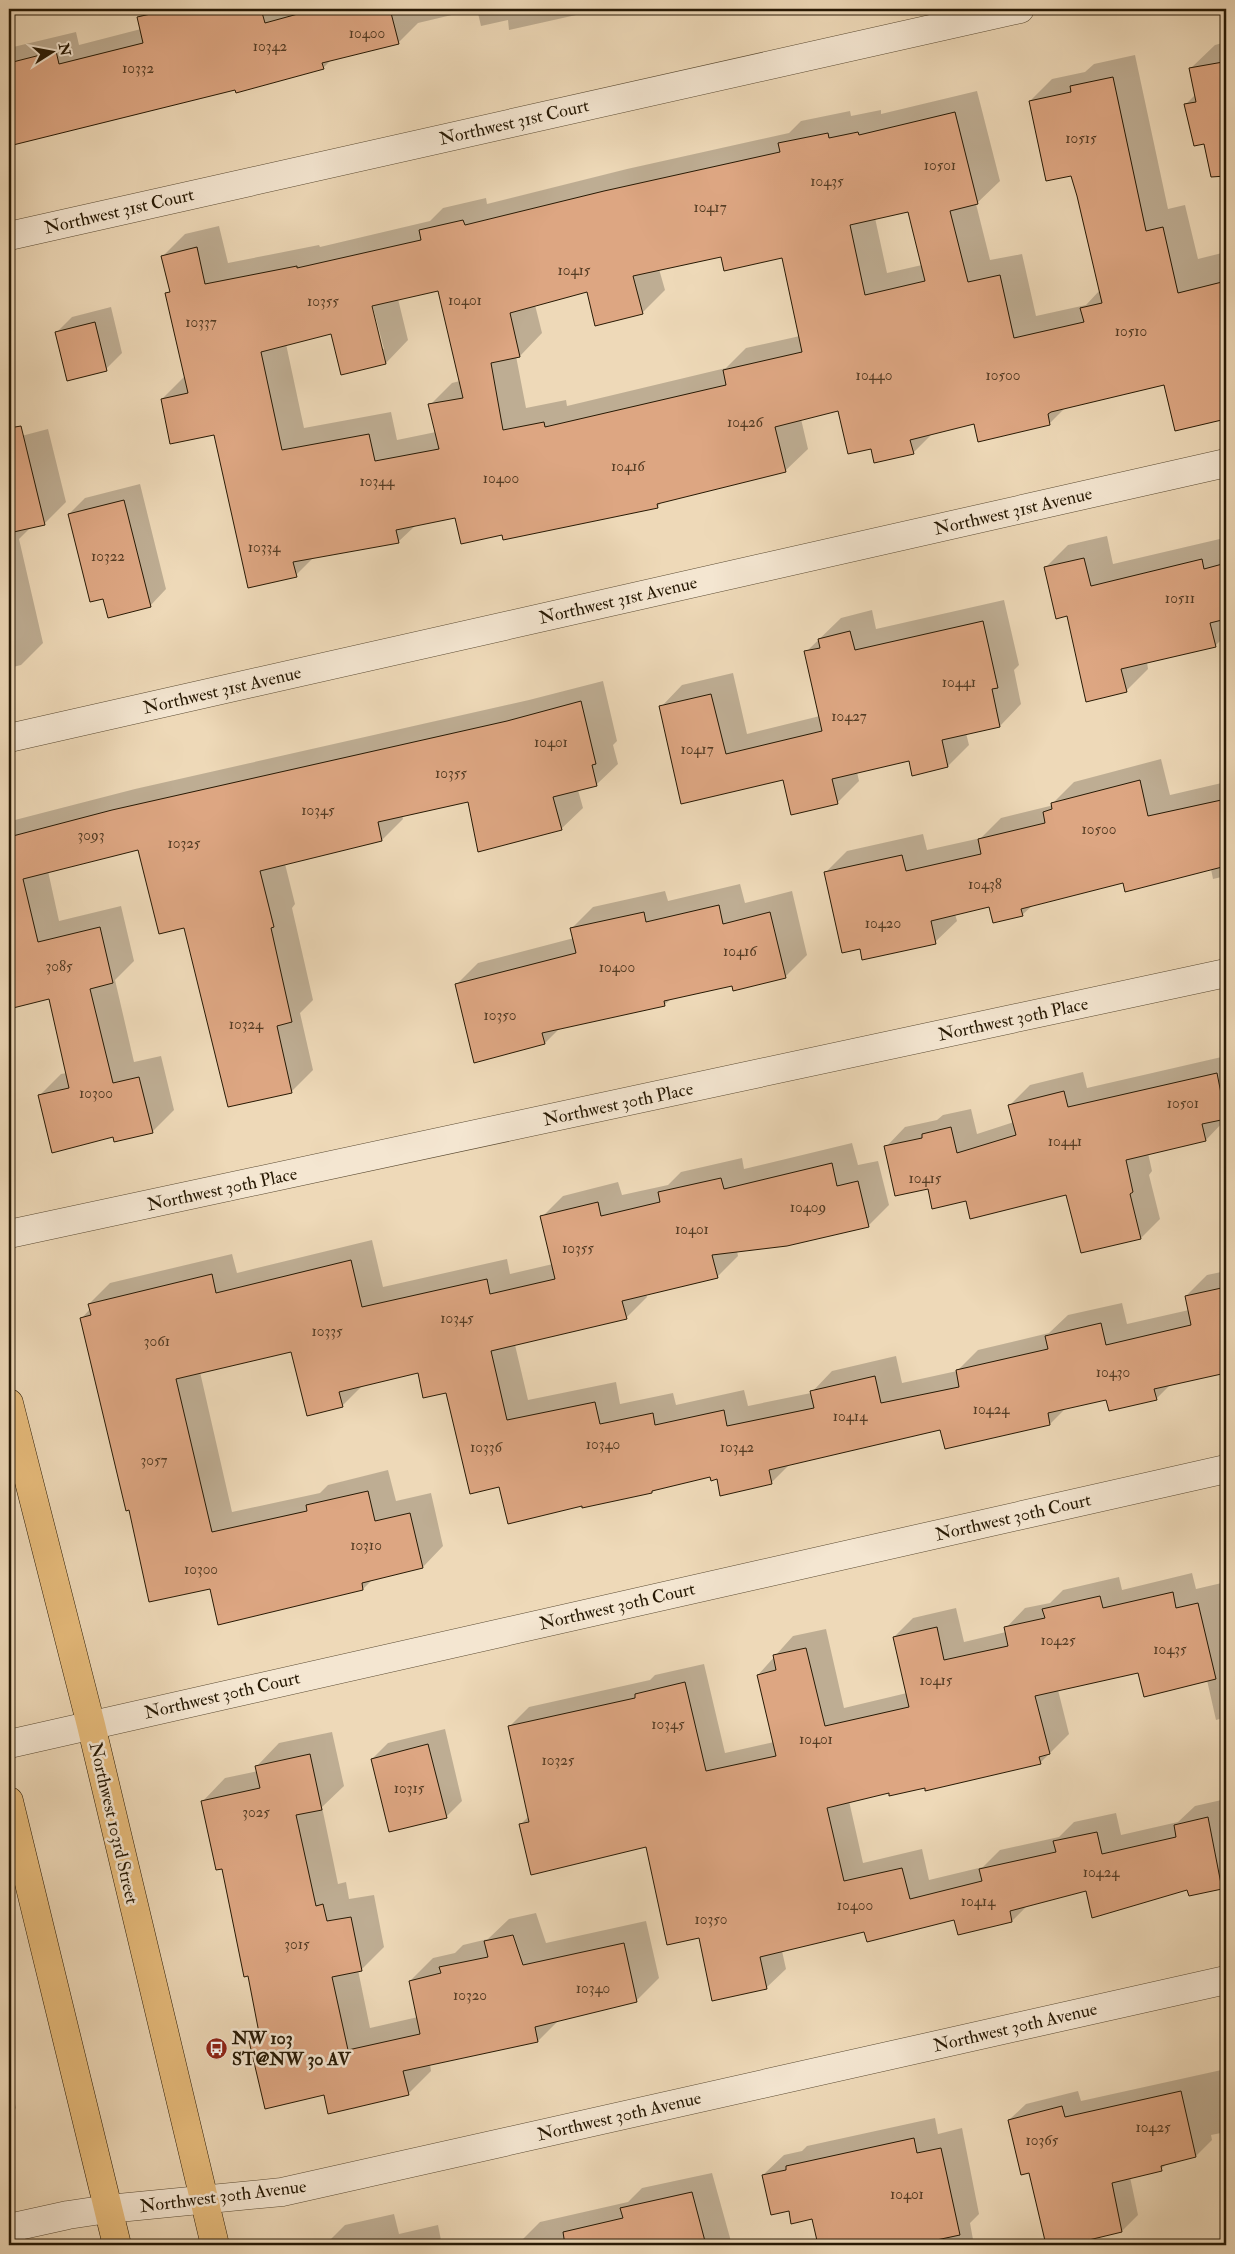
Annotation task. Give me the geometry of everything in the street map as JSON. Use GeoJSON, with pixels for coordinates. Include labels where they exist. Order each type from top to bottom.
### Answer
{"type":"FeatureCollection","features":[{"type":"Feature","properties":{"kind":"main road","name":"Northwest 103rd Street"},"geometry":{"type":"LineString","coordinates":[[9,1403],[91,1725],[215,2245]]}},
{"type":"Feature","properties":{"kind":"main road"},"geometry":{"type":"LineString","coordinates":[[9,1801],[117,2245]]}},
{"type":"Feature","properties":{"kind":"street","name":"Northwest 31st Court"},"geometry":{"type":"LineString","coordinates":[[9,236],[1020,9]]}},
{"type":"Feature","properties":{"kind":"street","name":"Northwest 31st Avenue"},"geometry":{"type":"LineString","coordinates":[[9,738],[1226,463]]}},
{"type":"Feature","properties":{"kind":"street","name":"Northwest 30th Place"},"geometry":{"type":"LineString","coordinates":[[9,1234],[1226,973]]}},
{"type":"Feature","properties":{"kind":"street","name":"Northwest 30th Court"},"geometry":{"type":"LineString","coordinates":[[9,1744],[1226,1469]]}},
{"type":"Feature","properties":{"kind":"street","name":"Northwest 30th Avenue"},"geometry":{"type":"LineString","coordinates":[[9,2228],[68,2215],[108,2209],[282,2192],[1226,1980]]}},
{"type":"Feature","properties":{"kind":"building"},"geometry":{"type":"Polygon","coordinates":[[[173,9],[261,9],[265,23],[316,9],[390,9],[399,44],[322,63],[324,69],[236,93],[235,90],[9,146],[9,63],[56,51],[59,64],[143,43],[137,17],[173,9]]]}},
{"type":"Feature","properties":{"kind":"building"},"geometry":{"type":"Polygon","coordinates":[[[1223,62],[1226,80],[1226,176],[1211,177],[1204,144],[1194,146],[1184,104],[1196,102],[1189,68],[1223,62]]]}},
{"type":"Feature","properties":{"kind":"building"},"geometry":{"type":"Polygon","coordinates":[[[1113,77],[1146,231],[1163,227],[1178,293],[1226,281],[1226,419],[1175,431],[1164,385],[1051,412],[1048,414],[1050,425],[978,442],[974,424],[910,440],[914,454],[874,463],[871,449],[848,454],[838,411],[775,427],[786,472],[657,504],[658,508],[503,540],[502,535],[461,544],[455,518],[396,530],[399,543],[293,562],[297,577],[248,588],[214,435],[170,444],[161,399],[188,393],[165,293],[170,292],[161,256],[197,247],[205,284],[297,266],[297,268],[421,240],[419,230],[463,220],[465,225],[604,191],[780,152],[778,143],[828,133],[829,138],[858,132],[859,135],[955,112],[978,204],[950,211],[968,282],[1000,275],[1014,338],[1084,322],[1080,308],[1102,303],[1077,196],[1071,176],[1046,181],[1029,101],[1071,92],[1070,86],[1113,77]],[[908,212],[850,225],[865,295],[925,281],[908,212]],[[721,257],[633,276],[643,314],[595,326],[587,292],[510,313],[520,357],[491,363],[503,430],[544,422],[545,427],[726,385],[723,370],[802,352],[782,258],[724,271],[721,257]],[[438,291],[372,306],[386,364],[341,375],[331,334],[261,352],[282,450],[369,434],[375,461],[439,449],[428,404],[463,398],[438,291]]]}},
{"type":"Feature","properties":{"kind":"building"},"geometry":{"type":"Polygon","coordinates":[[[95,322],[107,371],[67,381],[55,332],[95,322]]]}},
{"type":"Feature","properties":{"kind":"building"},"geometry":{"type":"Polygon","coordinates":[[[21,426],[45,525],[9,533],[9,428],[21,426]]]}},
{"type":"Feature","properties":{"kind":"building"},"geometry":{"type":"Polygon","coordinates":[[[124,500],[151,607],[108,618],[103,599],[90,602],[68,514],[124,500]]]}},
{"type":"Feature","properties":{"kind":"building"},"geometry":{"type":"Polygon","coordinates":[[[1084,558],[1091,586],[1202,559],[1204,569],[1226,563],[1226,619],[1210,623],[1216,647],[1121,669],[1127,692],[1086,702],[1067,616],[1056,619],[1044,567],[1084,558]]]}},
{"type":"Feature","properties":{"kind":"building"},"geometry":{"type":"Polygon","coordinates":[[[983,621],[998,688],[992,689],[1000,727],[942,740],[948,767],[912,776],[909,761],[832,779],[838,804],[791,815],[783,780],[681,804],[659,706],[711,694],[726,754],[822,731],[804,651],[820,648],[818,639],[850,631],[855,650],[983,621]]]}},
{"type":"Feature","properties":{"kind":"building"},"geometry":{"type":"Polygon","coordinates":[[[581,701],[596,764],[592,765],[597,786],[553,797],[562,830],[478,852],[468,802],[378,822],[382,841],[260,871],[274,927],[271,928],[292,1022],[277,1026],[292,1093],[228,1107],[184,928],[159,934],[138,850],[23,879],[38,942],[100,927],[113,983],[90,989],[113,1083],[139,1077],[153,1133],[114,1142],[113,1137],[52,1153],[38,1095],[69,1088],[49,999],[9,1009],[9,837],[112,810],[507,721],[581,701]]]}},
{"type":"Feature","properties":{"kind":"building"},"geometry":{"type":"Polygon","coordinates":[[[1140,780],[1148,816],[1226,799],[1226,866],[1125,892],[1123,883],[1021,909],[1023,916],[993,923],[989,907],[931,921],[936,944],[862,960],[860,949],[842,953],[824,872],[902,855],[906,871],[981,854],[978,839],[1045,823],[1043,812],[1052,809],[1051,803],[1140,780]]]}},
{"type":"Feature","properties":{"kind":"building"},"geometry":{"type":"Polygon","coordinates":[[[719,905],[723,924],[770,912],[786,978],[733,991],[732,986],[664,1001],[665,1006],[542,1033],[545,1044],[474,1063],[455,984],[576,953],[570,928],[644,912],[646,922],[719,905]]]}},
{"type":"Feature","properties":{"kind":"building"},"geometry":{"type":"Polygon","coordinates":[[[1217,1073],[1226,1119],[1202,1124],[1206,1141],[1126,1160],[1133,1192],[1130,1194],[1141,1239],[1081,1253],[1066,1195],[970,1219],[966,1201],[932,1209],[928,1189],[895,1196],[884,1146],[922,1138],[922,1134],[951,1127],[957,1153],[1016,1135],[1008,1105],[1064,1091],[1068,1107],[1217,1073]]]}},
{"type":"Feature","properties":{"kind":"building"},"geometry":{"type":"Polygon","coordinates":[[[832,1163],[837,1186],[858,1181],[869,1227],[787,1246],[712,1255],[718,1278],[622,1301],[627,1319],[491,1351],[507,1420],[595,1402],[600,1424],[653,1413],[655,1425],[724,1410],[727,1426],[814,1408],[810,1391],[875,1376],[881,1403],[959,1387],[956,1370],[1048,1349],[1045,1336],[1101,1323],[1106,1345],[1191,1325],[1185,1296],[1226,1287],[1226,1373],[1154,1389],[1157,1400],[1109,1411],[1106,1400],[1048,1413],[1050,1425],[945,1449],[940,1430],[769,1470],[772,1484],[720,1496],[717,1479],[711,1481],[710,1477],[652,1491],[652,1493],[582,1508],[582,1506],[508,1524],[499,1487],[470,1494],[446,1393],[423,1398],[418,1373],[339,1392],[343,1407],[307,1416],[291,1352],[176,1379],[212,1532],[307,1511],[306,1505],[368,1491],[375,1521],[410,1513],[423,1568],[362,1583],[363,1590],[218,1625],[210,1589],[149,1602],[129,1510],[126,1511],[80,1318],[91,1315],[88,1304],[212,1274],[216,1293],[351,1260],[362,1307],[487,1279],[490,1294],[555,1279],[540,1216],[598,1202],[601,1216],[660,1202],[658,1192],[721,1178],[724,1189],[832,1163]]]}},
{"type":"Feature","properties":{"kind":"building"},"geometry":{"type":"Polygon","coordinates":[[[1173,1592],[1176,1608],[1198,1603],[1216,1679],[1144,1697],[1138,1673],[1035,1696],[1050,1754],[1039,1757],[1041,1764],[925,1791],[925,1788],[889,1796],[889,1793],[827,1808],[844,1881],[902,1868],[910,1899],[982,1881],[979,1869],[1056,1852],[1053,1841],[1097,1832],[1102,1854],[1176,1837],[1174,1825],[1208,1817],[1222,1889],[1189,1896],[1187,1890],[1092,1918],[1086,1891],[1010,1911],[1012,1922],[958,1935],[954,1920],[867,1942],[864,1932],[760,1957],[767,1989],[712,2001],[699,1938],[667,1945],[646,1847],[531,1875],[519,1824],[529,1822],[508,1726],[635,1698],[635,1694],[685,1682],[706,1771],[776,1756],[757,1675],[776,1670],[773,1655],[806,1648],[825,1726],[909,1707],[893,1637],[937,1627],[944,1660],[1008,1646],[1004,1627],[1045,1618],[1042,1609],[1100,1596],[1103,1608],[1173,1592]]]}},
{"type":"Feature","properties":{"kind":"building"},"geometry":{"type":"Polygon","coordinates":[[[428,1744],[447,1818],[389,1832],[371,1759],[428,1744]]]}},
{"type":"Feature","properties":{"kind":"building"},"geometry":{"type":"Polygon","coordinates":[[[310,1754],[322,1810],[296,1815],[316,1906],[323,1904],[327,1921],[351,1917],[362,1971],[332,1977],[348,2050],[420,2034],[409,1981],[441,1973],[439,1967],[488,1957],[484,1941],[513,1935],[523,1965],[624,1943],[637,2002],[535,2027],[538,2042],[403,2071],[409,2095],[328,2114],[324,2095],[265,2109],[249,2041],[260,2038],[248,1976],[244,1977],[222,1869],[216,1870],[201,1801],[260,1788],[255,1766],[310,1754]]]}},
{"type":"Feature","properties":{"kind":"building"},"geometry":{"type":"Polygon","coordinates":[[[1181,2091],[1196,2157],[1161,2166],[1162,2171],[1112,2183],[1122,2232],[1068,2245],[1046,2245],[1029,2173],[1021,2175],[1008,2120],[1062,2106],[1065,2117],[1181,2091]]]}},
{"type":"Feature","properties":{"kind":"building"},"geometry":{"type":"Polygon","coordinates":[[[914,2138],[917,2153],[941,2148],[960,2235],[913,2245],[818,2245],[812,2219],[791,2224],[789,2211],[771,2215],[762,2175],[786,2170],[786,2166],[914,2138]]]}},
{"type":"Feature","properties":{"kind":"building"},"geometry":{"type":"Polygon","coordinates":[[[692,2192],[706,2245],[565,2245],[563,2232],[623,2218],[620,2208],[692,2192]]]}},
{"type":"Feature","properties":{"kind":"place","name":"NW 103 ST@NW 30 AV"},"geometry":{"type":"Point","coordinates":[216,2048]}}]}
